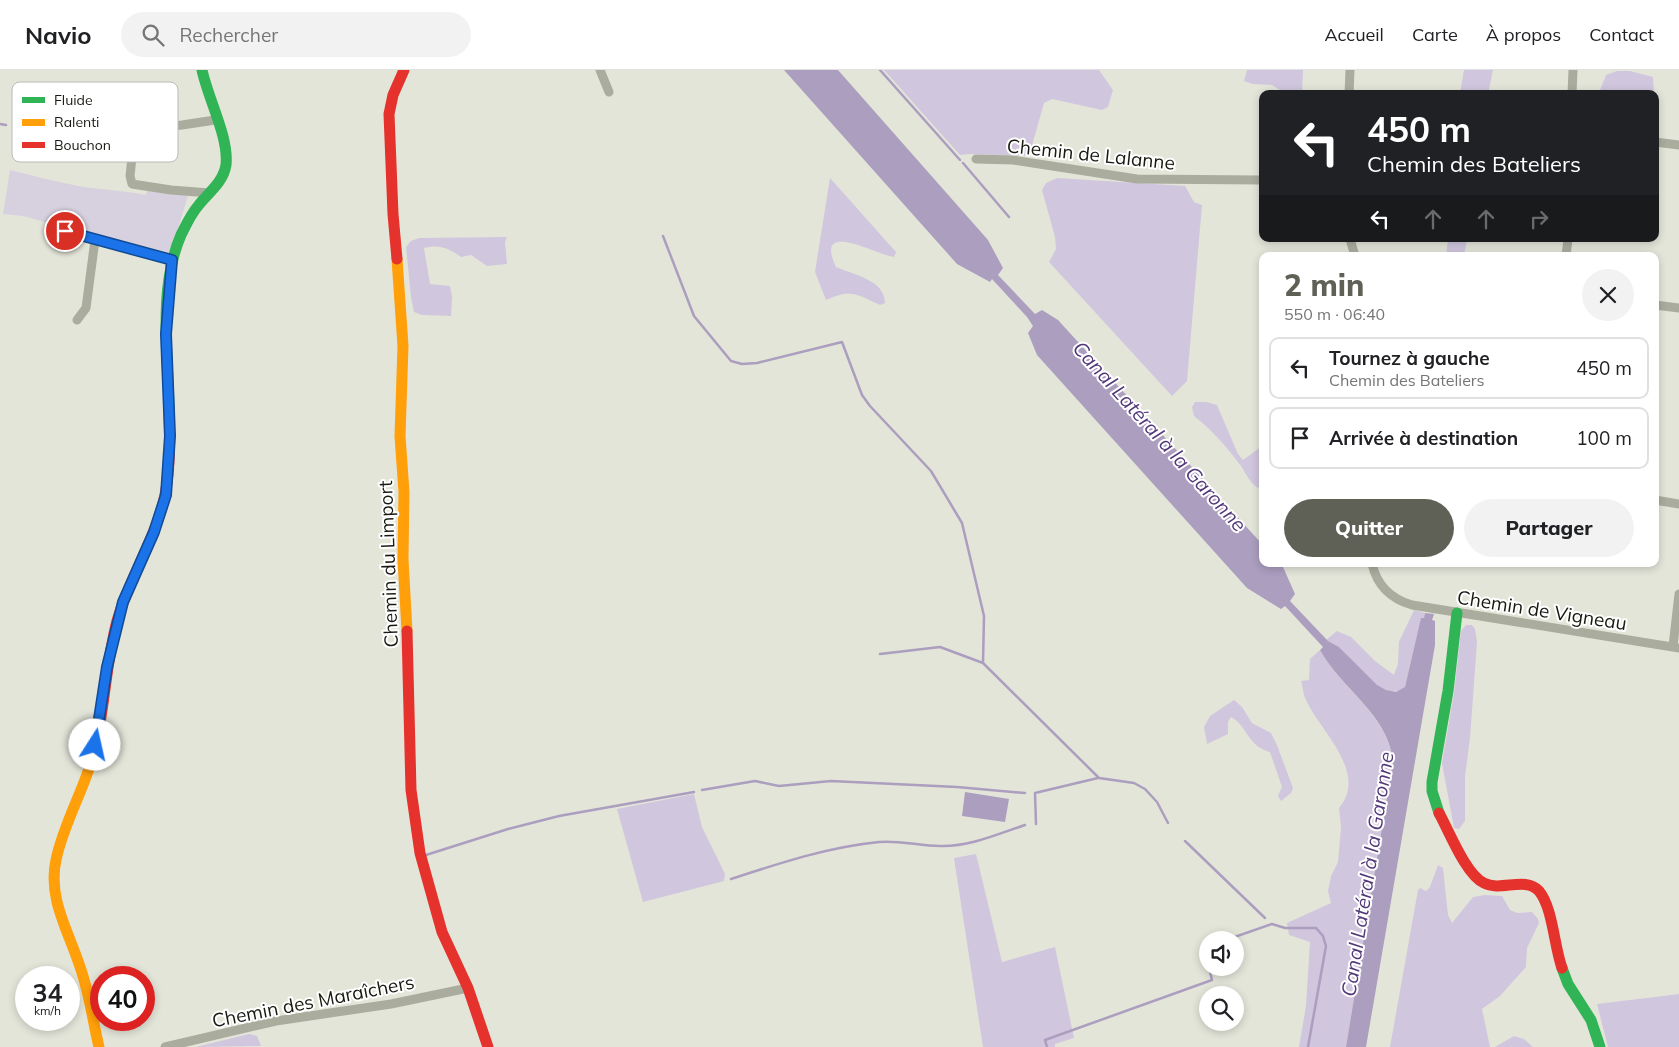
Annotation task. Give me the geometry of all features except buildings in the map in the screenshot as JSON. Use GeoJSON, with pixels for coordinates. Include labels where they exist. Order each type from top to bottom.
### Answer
{"type":"FeatureCollection","features":[{"type":"Feature","properties":{"kind":"street"},"geometry":{"type":"LineString","coordinates":[[99,1047],[91,1004],[79,963],[62,922],[55,895],[54,873],[59,846],[79,802],[92,762],[107,667],[123,602],[154,532],[166,495],[170,436],[166,334],[172,260],[184,230],[197,208],[221,179],[226,164],[222,137],[215,120],[202,70]]}},
{"type":"Feature","properties":{"kind":"street","name":"Chemin du Limport"},"geometry":{"type":"LineString","coordinates":[[404,70],[393,95],[388,114],[393,214],[403,337],[400,436],[404,492],[403,559],[409,661],[409,772],[420,852],[434,907],[442,932],[468,988],[488,1047]]}},
{"type":"Feature","properties":{"kind":"street"},"geometry":{"type":"LineString","coordinates":[[600,70],[609,92]]}},
{"type":"Feature","properties":{"kind":"street"},"geometry":{"type":"LineString","coordinates":[[1349,90],[1350,70]]}},
{"type":"Feature","properties":{"kind":"street"},"geometry":{"type":"LineString","coordinates":[[1572,90],[1573,70]]}},
{"type":"Feature","properties":{"kind":"street"},"geometry":{"type":"LineString","coordinates":[[178,125],[215,120]]}},
{"type":"Feature","properties":{"kind":"street"},"geometry":{"type":"LineString","coordinates":[[1659,142],[1679,145]]}},
{"type":"Feature","properties":{"kind":"street","name":"Chemin de Lalanne"},"geometry":{"type":"LineString","coordinates":[[976,159],[1013,160],[1137,179],[1259,180]]}},
{"type":"Feature","properties":{"kind":"street"},"geometry":{"type":"LineString","coordinates":[[131,162],[130,176],[132,184],[210,193]]}},
{"type":"Feature","properties":{"kind":"street"},"geometry":{"type":"LineString","coordinates":[[65,231],[172,260]]}},
{"type":"Feature","properties":{"kind":"street"},"geometry":{"type":"LineString","coordinates":[[77,320],[86,308],[95,240]]}},
{"type":"Feature","properties":{"kind":"street"},"geometry":{"type":"LineString","coordinates":[[1659,306],[1679,308]]}},
{"type":"Feature","properties":{"kind":"street"},"geometry":{"type":"LineString","coordinates":[[1659,501],[1679,504]]}},
{"type":"Feature","properties":{"kind":"street","name":"Chemin de Vigneau"},"geometry":{"type":"LineString","coordinates":[[1373,567],[1377,581],[1400,602],[1456,613],[1676,647]]}},
{"type":"Feature","properties":{"kind":"street"},"geometry":{"type":"LineString","coordinates":[[1676,647],[1679,594]]}},
{"type":"Feature","properties":{"kind":"street"},"geometry":{"type":"LineString","coordinates":[[1456,613],[1448,691],[1432,782],[1437,809],[1472,874],[1479,882],[1494,888],[1526,884],[1540,892],[1544,900],[1559,960],[1568,984],[1591,1020],[1600,1047]]}},
{"type":"Feature","properties":{"kind":"street","name":"Chemin des Maraîchers"},"geometry":{"type":"LineString","coordinates":[[165,1047],[276,1021],[391,1004],[468,988]]}},
{"type":"Feature","properties":{"kind":"shaded area"},"geometry":{"type":"Polygon","coordinates":[[[884,70],[1099,70],[1113,90],[1108,107],[1102,110],[1052,99],[1044,103],[1029,156],[960,155],[884,70]]]}},
{"type":"Feature","properties":{"kind":"shaded area"},"geometry":{"type":"Polygon","coordinates":[[[1247,70],[1303,70],[1302,90],[1280,90],[1272,85],[1253,84],[1244,81],[1247,70]]]}},
{"type":"Feature","properties":{"kind":"shaded area"},"geometry":{"type":"Polygon","coordinates":[[[1464,70],[1493,70],[1489,90],[1461,90],[1464,70]]]}},
{"type":"Feature","properties":{"kind":"shaded area"},"geometry":{"type":"Polygon","coordinates":[[[1617,71],[1630,71],[1653,77],[1654,90],[1600,90],[1606,75],[1617,71]]]}},
{"type":"Feature","properties":{"kind":"shaded area"},"geometry":{"type":"Polygon","coordinates":[[[10,170],[92,188],[146,195],[147,190],[188,195],[171,253],[164,256],[23,216],[3,214],[10,170]]]}},
{"type":"Feature","properties":{"kind":"shaded area"},"geometry":{"type":"Polygon","coordinates":[[[830,178],[896,252],[894,257],[862,246],[840,242],[833,244],[831,252],[836,267],[867,279],[874,284],[884,295],[885,303],[880,305],[853,294],[826,300],[815,272],[830,178]]]}},
{"type":"Feature","properties":{"kind":"shaded area"},"geometry":{"type":"Polygon","coordinates":[[[1057,178],[1185,186],[1194,202],[1202,205],[1187,381],[1172,396],[1049,262],[1056,249],[1055,237],[1042,190],[1046,183],[1057,178]]]}},
{"type":"Feature","properties":{"kind":"shaded area"},"geometry":{"type":"Polygon","coordinates":[[[507,237],[505,242],[507,264],[487,266],[471,255],[461,257],[448,249],[439,247],[424,248],[430,284],[450,286],[452,296],[451,316],[422,315],[414,312],[406,247],[411,241],[419,238],[507,237]]]}},
{"type":"Feature","properties":{"kind":"shaded area"},"geometry":{"type":"Polygon","coordinates":[[[1448,242],[1466,242],[1465,252],[1446,252],[1448,242]]]}},
{"type":"Feature","properties":{"kind":"shaded area"},"geometry":{"type":"Polygon","coordinates":[[[1195,402],[1217,405],[1238,454],[1243,460],[1259,448],[1259,488],[1252,483],[1225,446],[1194,416],[1192,407],[1195,402]]]}},
{"type":"Feature","properties":{"kind":"shaded area"},"geometry":{"type":"Polygon","coordinates":[[[1414,610],[1425,613],[1424,618],[1421,619],[1405,687],[1397,691],[1388,691],[1379,686],[1361,671],[1340,648],[1326,640],[1337,631],[1351,637],[1375,661],[1394,675],[1398,664],[1399,642],[1414,610]]]}},
{"type":"Feature","properties":{"kind":"shaded area"},"geometry":{"type":"Polygon","coordinates":[[[1466,625],[1472,625],[1475,629],[1477,642],[1470,738],[1465,777],[1465,821],[1459,829],[1454,828],[1442,763],[1454,693],[1461,631],[1466,625]]]}},
{"type":"Feature","properties":{"kind":"shaded area"},"geometry":{"type":"Polygon","coordinates":[[[1320,650],[1329,664],[1382,729],[1389,744],[1393,761],[1346,1047],[1299,1047],[1306,1006],[1310,942],[1289,935],[1287,923],[1331,903],[1328,891],[1331,876],[1338,862],[1341,827],[1339,808],[1347,795],[1348,781],[1339,752],[1306,700],[1301,681],[1309,680],[1310,659],[1320,650]]]}},
{"type":"Feature","properties":{"kind":"shaded area"},"geometry":{"type":"Polygon","coordinates":[[[1234,700],[1242,707],[1252,723],[1271,733],[1277,745],[1293,788],[1291,793],[1281,801],[1278,796],[1282,787],[1270,752],[1256,745],[1241,725],[1231,717],[1228,722],[1228,734],[1207,744],[1204,727],[1210,716],[1234,700]]]}},
{"type":"Feature","properties":{"kind":"shaded area"},"geometry":{"type":"Polygon","coordinates":[[[694,794],[702,827],[725,874],[724,881],[643,902],[617,809],[694,794]]]}},
{"type":"Feature","properties":{"kind":"shaded area"},"geometry":{"type":"Polygon","coordinates":[[[976,854],[1002,962],[1055,947],[1074,1038],[1055,1044],[1055,1047],[983,1047],[954,858],[976,854]]]}},
{"type":"Feature","properties":{"kind":"shaded area"},"geometry":{"type":"Polygon","coordinates":[[[1438,865],[1443,868],[1448,915],[1452,923],[1473,897],[1485,895],[1502,896],[1510,910],[1517,913],[1532,912],[1538,919],[1539,923],[1527,948],[1526,967],[1500,996],[1482,1009],[1490,1047],[1390,1047],[1418,890],[1420,888],[1426,891],[1430,887],[1438,865]]]}},
{"type":"Feature","properties":{"kind":"shaded area"},"geometry":{"type":"Polygon","coordinates":[[[1679,994],[1679,1047],[1608,1047],[1597,1004],[1679,994]]]}},
{"type":"Feature","properties":{"kind":"shaded area"},"geometry":{"type":"Polygon","coordinates":[[[249,1034],[257,1036],[261,1046],[196,1047],[249,1034]]]}},
{"type":"Feature","properties":{"kind":"shaded area"},"geometry":{"type":"Polygon","coordinates":[[[1514,1036],[1524,1039],[1533,1047],[1495,1047],[1514,1036]]]}},
{"type":"Feature","properties":{"kind":"water","name":"Canal Latéral à la Garonne"},"geometry":{"type":"Polygon","coordinates":[[[784,70],[838,70],[988,240],[1003,268],[998,275],[1035,314],[1042,310],[1058,320],[1259,541],[1259,567],[1283,567],[1295,594],[1290,601],[1328,641],[1339,647],[1377,685],[1386,690],[1396,692],[1405,687],[1421,618],[1424,618],[1425,613],[1434,614],[1432,620],[1435,621],[1435,645],[1366,1047],[1346,1047],[1393,761],[1383,729],[1329,664],[1320,650],[1323,647],[1285,606],[1281,609],[1247,588],[1037,355],[1028,333],[1033,326],[1027,317],[992,279],[990,282],[957,264],[784,70]]]}},
{"type":"Feature","properties":{"kind":"water"},"geometry":{"type":"Polygon","coordinates":[[[965,792],[1009,799],[1005,822],[962,816],[965,792]]]}},
{"type":"Feature","properties":{"kind":"waterway"},"geometry":{"type":"LineString","coordinates":[[880,70],[960,160]]}},
{"type":"Feature","properties":{"kind":"waterway"},"geometry":{"type":"LineString","coordinates":[[0,124],[6,125]]}},
{"type":"Feature","properties":{"kind":"waterway"},"geometry":{"type":"LineString","coordinates":[[963,163],[1009,217]]}},
{"type":"Feature","properties":{"kind":"waterway"},"geometry":{"type":"LineString","coordinates":[[663,236],[694,316],[731,361],[742,364],[757,363],[842,342],[862,395],[931,471],[962,523],[984,616],[983,663],[1099,778],[1134,783],[1145,789],[1157,802],[1168,823]]}},
{"type":"Feature","properties":{"kind":"waterway"},"geometry":{"type":"LineString","coordinates":[[880,654],[940,647],[983,663]]}},
{"type":"Feature","properties":{"kind":"waterway"},"geometry":{"type":"LineString","coordinates":[[1036,824],[1035,793],[1098,778]]}},
{"type":"Feature","properties":{"kind":"waterway"},"geometry":{"type":"LineString","coordinates":[[702,790],[755,781],[779,786],[831,781],[957,787],[1025,793]]}},
{"type":"Feature","properties":{"kind":"waterway"},"geometry":{"type":"LineString","coordinates":[[426,855],[508,829],[559,816],[694,792]]}},
{"type":"Feature","properties":{"kind":"waterway"},"geometry":{"type":"LineString","coordinates":[[731,879],[786,862],[860,844],[902,842],[932,846],[951,846],[983,839],[1025,825]]}},
{"type":"Feature","properties":{"kind":"waterway"},"geometry":{"type":"LineString","coordinates":[[1185,841],[1265,918]]}},
{"type":"Feature","properties":{"kind":"waterway"},"geometry":{"type":"LineString","coordinates":[[1244,934],[1272,924],[1285,928],[1316,928],[1323,936],[1326,946],[1308,1047]]}},
{"type":"Feature","properties":{"kind":"waterway"},"geometry":{"type":"LineString","coordinates":[[1047,1047],[1045,1040],[1212,980],[1211,976]]}},
{"type":"Feature","properties":{"kind":"traffic: fast"},"geometry":{"type":"LineString","coordinates":[[169,408],[166,320],[169,277],[174,255],[181,235],[191,216],[222,177],[226,165],[226,154],[221,130],[202,70]]}},
{"type":"Feature","properties":{"kind":"traffic: fast"},"geometry":{"type":"LineString","coordinates":[[1439,813],[1432,791],[1432,782],[1448,691],[1457,613]]}},
{"type":"Feature","properties":{"kind":"traffic: fast"},"geometry":{"type":"LineString","coordinates":[[1562,968],[1568,984],[1591,1020],[1600,1047]]}},
{"type":"Feature","properties":{"kind":"traffic: slow"},"geometry":{"type":"LineString","coordinates":[[397,259],[403,346],[400,436],[404,492],[403,559],[407,631]]}},
{"type":"Feature","properties":{"kind":"traffic: slow"},"geometry":{"type":"LineString","coordinates":[[95,749],[69,818],[56,860],[54,875],[57,903],[85,982],[99,1047]]}},
{"type":"Feature","properties":{"kind":"traffic: jam"},"geometry":{"type":"LineString","coordinates":[[397,259],[393,214],[389,114],[393,95],[404,70]]}},
{"type":"Feature","properties":{"kind":"traffic: jam"},"geometry":{"type":"LineString","coordinates":[[95,749],[110,652],[117,621],[164,501],[169,462],[169,408]]}},
{"type":"Feature","properties":{"kind":"traffic: jam"},"geometry":{"type":"LineString","coordinates":[[407,631],[411,790],[420,853],[442,932],[468,988],[488,1047]]}},
{"type":"Feature","properties":{"kind":"traffic: jam"},"geometry":{"type":"LineString","coordinates":[[1439,813],[1464,862],[1477,878],[1491,885],[1520,884],[1533,887],[1539,891],[1547,907],[1562,968]]}},
{"type":"Feature","properties":{"kind":"route"},"geometry":{"type":"LineString","coordinates":[[65,231],[172,260],[166,334],[170,436],[166,495],[154,532],[123,602],[107,667],[95,745]]}}]}
